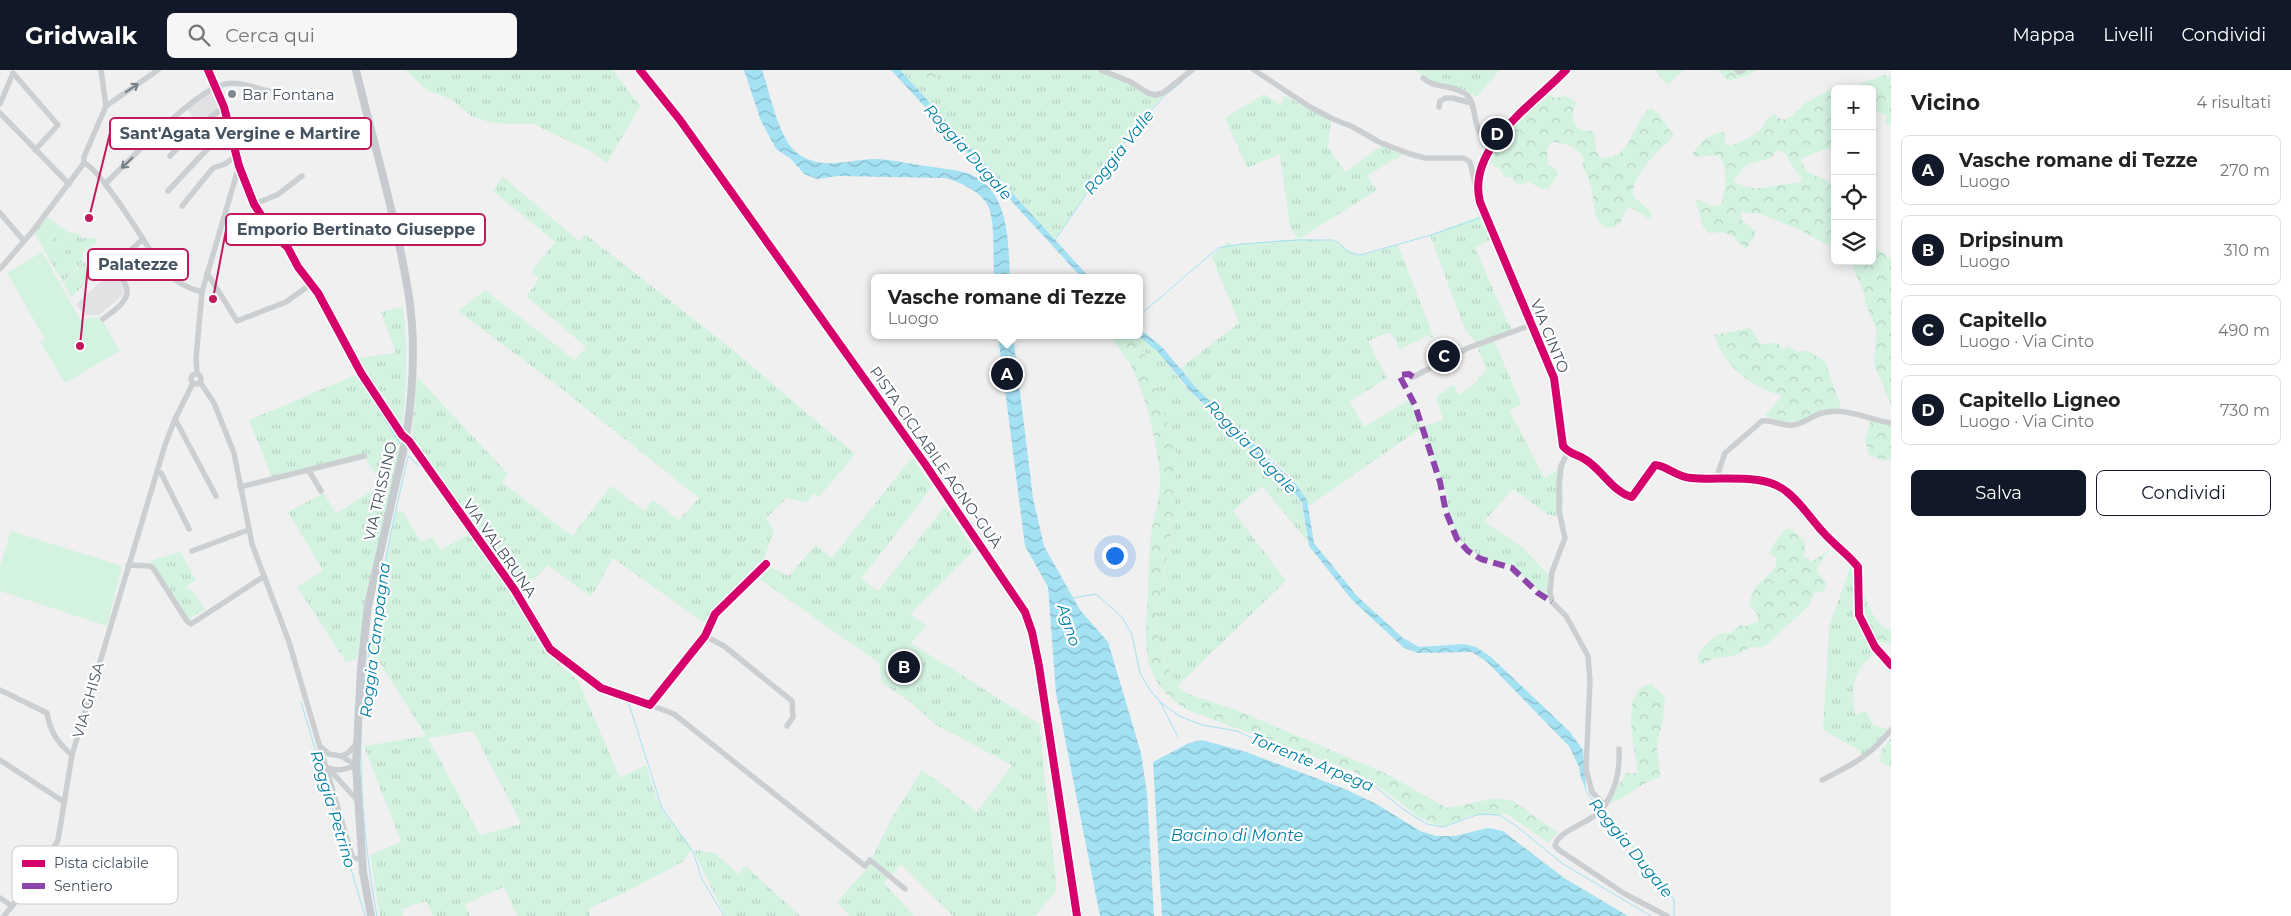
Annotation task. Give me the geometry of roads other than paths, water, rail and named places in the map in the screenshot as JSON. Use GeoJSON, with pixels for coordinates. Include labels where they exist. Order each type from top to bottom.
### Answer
{"type":"FeatureCollection","features":[{"type":"Feature","properties":{"kind":"main road","name":"VIA TRISSINO"},"geometry":{"type":"LineString","coordinates":[[356,70],[398,243],[409,298],[413,354],[410,412],[406,438],[368,606],[361,668],[356,765],[362,858],[372,916]]}},
{"type":"Feature","properties":{"kind":"street"},"geometry":{"type":"LineString","coordinates":[[0,269],[84,163],[84,157],[106,106],[101,70]]}},
{"type":"Feature","properties":{"kind":"street"},"geometry":{"type":"LineString","coordinates":[[106,106],[158,70]]}},
{"type":"Feature","properties":{"kind":"street","name":"VIA VALBRUNA"},"geometry":{"type":"LineString","coordinates":[[208,70],[224,107],[239,166],[260,215],[271,231],[284,244],[311,284],[361,373],[514,589],[550,649],[601,688],[674,714],[865,866],[870,860],[905,889]]}},
{"type":"Feature","properties":{"kind":"street"},"geometry":{"type":"LineString","coordinates":[[1101,70],[1131,82],[1148,93],[1155,95],[1163,93],[1192,70]]}},
{"type":"Feature","properties":{"kind":"street","name":"VIA CINTO"},"geometry":{"type":"LineString","coordinates":[[1254,70],[1310,107],[1389,146],[1425,158],[1464,158],[1470,162],[1480,202],[1556,386],[1563,446],[1568,452]]}},
{"type":"Feature","properties":{"kind":"street"},"geometry":{"type":"LineString","coordinates":[[1477,186],[1483,166],[1492,148],[1512,120],[1566,70]]}},
{"type":"Feature","properties":{"kind":"street"},"geometry":{"type":"LineString","coordinates":[[1737,70],[1739,72],[1743,70]]}},
{"type":"Feature","properties":{"kind":"street"},"geometry":{"type":"LineString","coordinates":[[0,104],[12,71],[58,125],[35,150]]}},
{"type":"Feature","properties":{"kind":"street"},"geometry":{"type":"LineString","coordinates":[[1423,78],[1428,83],[1459,91],[1466,95],[1471,103],[1478,129],[1492,148]]}},
{"type":"Feature","properties":{"kind":"street"},"geometry":{"type":"LineString","coordinates":[[105,184],[179,114],[204,93],[216,86],[246,83],[269,90]]}},
{"type":"Feature","properties":{"kind":"street"},"geometry":{"type":"LineString","coordinates":[[1439,107],[1440,101],[1446,98],[1471,103]]}},
{"type":"Feature","properties":{"kind":"street"},"geometry":{"type":"LineString","coordinates":[[170,156],[195,130],[224,107]]}},
{"type":"Feature","properties":{"kind":"street"},"geometry":{"type":"LineString","coordinates":[[0,113],[68,184]]}},
{"type":"Feature","properties":{"kind":"street"},"geometry":{"type":"LineString","coordinates":[[168,191],[212,144],[231,130]]}},
{"type":"Feature","properties":{"kind":"street"},"geometry":{"type":"LineString","coordinates":[[182,206],[213,168],[225,164],[236,155]]}},
{"type":"Feature","properties":{"kind":"street"},"geometry":{"type":"LineString","coordinates":[[84,163],[92,167],[105,184],[169,275],[179,284],[202,292]]}},
{"type":"Feature","properties":{"kind":"street"},"geometry":{"type":"LineString","coordinates":[[239,166],[202,292],[196,358],[197,374],[201,376],[200,382],[214,403],[229,437],[234,453],[248,530],[263,576],[283,623],[353,859],[362,858]]}},
{"type":"Feature","properties":{"kind":"street"},"geometry":{"type":"LineString","coordinates":[[254,204],[277,195],[302,176]]}},
{"type":"Feature","properties":{"kind":"street"},"geometry":{"type":"LineString","coordinates":[[0,213],[24,241]]}},
{"type":"Feature","properties":{"kind":"street"},"geometry":{"type":"LineString","coordinates":[[284,244],[316,224],[327,227],[335,236]]}},
{"type":"Feature","properties":{"kind":"street"},"geometry":{"type":"LineString","coordinates":[[103,319],[126,299],[128,294],[126,286],[114,265],[143,239]]}},
{"type":"Feature","properties":{"kind":"street"},"geometry":{"type":"LineString","coordinates":[[207,273],[237,321],[286,302],[311,284]]}},
{"type":"Feature","properties":{"kind":"street","name":"VIA CINTO"},"geometry":{"type":"LineString","coordinates":[[1413,377],[1468,348],[1531,325]]}},
{"type":"Feature","properties":{"kind":"street","name":"VIA GHISA"},"geometry":{"type":"LineString","coordinates":[[55,846],[61,831],[72,755],[128,565],[175,420],[194,383],[192,377],[197,374]]}},
{"type":"Feature","properties":{"kind":"street"},"geometry":{"type":"LineString","coordinates":[[194,383],[200,382]]}},
{"type":"Feature","properties":{"kind":"street"},"geometry":{"type":"LineString","coordinates":[[1716,479],[1725,453],[1762,420],[1791,426],[1800,424],[1820,414],[1846,412],[1891,423]]}},
{"type":"Feature","properties":{"kind":"street"},"geometry":{"type":"LineString","coordinates":[[175,420],[216,496]]}},
{"type":"Feature","properties":{"kind":"street"},"geometry":{"type":"LineString","coordinates":[[1602,809],[1592,792],[1586,769],[1590,681],[1588,656],[1566,616],[1552,602],[1550,592],[1552,572],[1565,538],[1559,511],[1559,483],[1561,466],[1568,452],[1581,456],[1592,463],[1621,492],[1632,497],[1635,496],[1655,465],[1679,476],[1716,479],[1744,478],[1776,485],[1794,498],[1824,533],[1858,567],[1859,615],[1874,647],[1891,665]]}},
{"type":"Feature","properties":{"kind":"street"},"geometry":{"type":"LineString","coordinates":[[240,486],[309,471],[364,456]]}},
{"type":"Feature","properties":{"kind":"street"},"geometry":{"type":"LineString","coordinates":[[309,471],[321,491]]}},
{"type":"Feature","properties":{"kind":"street"},"geometry":{"type":"LineString","coordinates":[[157,472],[161,473],[189,529]]}},
{"type":"Feature","properties":{"kind":"street"},"geometry":{"type":"LineString","coordinates":[[192,551],[248,530]]}},
{"type":"Feature","properties":{"kind":"street"},"geometry":{"type":"LineString","coordinates":[[650,705],[705,636],[715,614],[766,564]]}},
{"type":"Feature","properties":{"kind":"street"},"geometry":{"type":"LineString","coordinates":[[128,565],[150,566],[191,624],[263,576]]}},
{"type":"Feature","properties":{"kind":"street"},"geometry":{"type":"LineString","coordinates":[[705,636],[724,646],[792,701],[793,716],[787,726]]}},
{"type":"Feature","properties":{"kind":"street"},"geometry":{"type":"LineString","coordinates":[[0,690],[47,713],[49,728],[54,737],[72,755]]}},
{"type":"Feature","properties":{"kind":"street"},"geometry":{"type":"LineString","coordinates":[[1822,780],[1860,761],[1891,730]]}},
{"type":"Feature","properties":{"kind":"street"},"geometry":{"type":"LineString","coordinates":[[341,756],[348,753],[357,743]]}},
{"type":"Feature","properties":{"kind":"street"},"geometry":{"type":"LineString","coordinates":[[319,745],[329,754],[341,756],[356,765]]}},
{"type":"Feature","properties":{"kind":"street"},"geometry":{"type":"LineString","coordinates":[[1619,749],[1620,769],[1611,794],[1602,809],[1556,840],[1557,848],[1625,894],[1667,916]]}},
{"type":"Feature","properties":{"kind":"street"},"geometry":{"type":"LineString","coordinates":[[0,760],[60,800],[65,800]]}},
{"type":"Feature","properties":{"kind":"street"},"geometry":{"type":"LineString","coordinates":[[327,767],[337,771],[356,765]]}},
{"type":"Feature","properties":{"kind":"street"},"geometry":{"type":"LineString","coordinates":[[327,767],[359,802]]}},
{"type":"Feature","properties":{"kind":"street"},"geometry":{"type":"LineString","coordinates":[[0,898],[12,906]]}},
{"type":"Feature","properties":{"kind":"street","name":"VIA GHISA"},"geometry":{"type":"LineString","coordinates":[[4,916],[12,906]]}},
{"type":"Feature","properties":{"kind":"water"},"geometry":{"type":"Polygon","coordinates":[[[744,70],[762,70],[776,116],[786,140],[793,149],[809,160],[836,163],[874,159],[887,160],[963,172],[978,179],[990,189],[998,201],[1003,215],[1007,231],[1010,274],[994,274],[993,232],[989,208],[982,197],[964,185],[945,178],[838,176],[817,179],[804,174],[791,159],[776,149],[761,121],[744,70]]]}},
{"type":"Feature","properties":{"kind":"water"},"geometry":{"type":"Polygon","coordinates":[[[891,70],[900,70],[1086,274],[1078,274],[891,70]]]}},
{"type":"Feature","properties":{"kind":"water"},"geometry":{"type":"Polygon","coordinates":[[[1143,331],[1163,348],[1197,389],[1296,484],[1307,500],[1314,543],[1357,596],[1403,638],[1419,647],[1464,644],[1476,647],[1491,657],[1570,732],[1583,750],[1586,786],[1581,779],[1579,767],[1569,746],[1487,662],[1472,652],[1418,653],[1404,648],[1352,600],[1309,546],[1302,503],[1291,488],[1192,393],[1158,352],[1143,339],[1143,331]]]}},
{"type":"Feature","properties":{"kind":"water","name":"Agno"},"geometry":{"type":"Polygon","coordinates":[[[999,339],[1013,339],[1033,498],[1044,546],[1080,610],[1108,642],[1141,753],[1147,793],[1154,916],[1100,916],[1056,693],[1048,587],[1025,546],[999,339]]]}},
{"type":"Feature","properties":{"kind":"water","name":"Bacino di Monte"},"geometry":{"type":"Polygon","coordinates":[[[1202,740],[1246,752],[1345,789],[1378,805],[1420,831],[1436,836],[1455,836],[1488,828],[1503,831],[1564,878],[1628,916],[1162,916],[1153,762],[1189,743],[1202,740]]]}},
{"type":"Feature","properties":{"kind":"waterway","name":"Roggia Valle"},"geometry":{"type":"LineString","coordinates":[[1055,240],[1111,158],[1164,96],[1182,82]]}},
{"type":"Feature","properties":{"kind":"waterway"},"geometry":{"type":"LineString","coordinates":[[1143,312],[1218,248],[1242,244],[1297,240],[1332,240],[1339,243],[1348,252],[1360,255],[1428,236],[1480,218]]}},
{"type":"Feature","properties":{"kind":"waterway"},"geometry":{"type":"LineString","coordinates":[[311,289],[320,303]]}},
{"type":"Feature","properties":{"kind":"waterway"},"geometry":{"type":"LineString","coordinates":[[336,333],[359,377],[400,444]]}},
{"type":"Feature","properties":{"kind":"waterway"},"geometry":{"type":"LineString","coordinates":[[407,454],[414,462],[426,470]]}},
{"type":"Feature","properties":{"kind":"waterway","name":"Roggia Campagna"},"geometry":{"type":"LineString","coordinates":[[377,916],[364,825],[361,761],[363,699],[366,670],[380,590],[408,457]]}},
{"type":"Feature","properties":{"kind":"waterway","name":"Torrente Arpega"},"geometry":{"type":"LineString","coordinates":[[1073,598],[1096,594],[1122,617],[1132,635],[1140,673],[1160,702],[1179,716],[1202,725],[1237,731],[1299,760],[1371,783],[1404,810],[1427,824],[1443,827],[1479,814],[1499,815],[1515,825],[1563,864],[1651,916]]}},
{"type":"Feature","properties":{"kind":"waterway"},"geometry":{"type":"LineString","coordinates":[[559,659],[589,683]]}},
{"type":"Feature","properties":{"kind":"waterway"},"geometry":{"type":"LineString","coordinates":[[608,693],[628,701],[662,808],[693,852],[702,879],[724,916]]}},
{"type":"Feature","properties":{"kind":"waterway","name":"Roggia Petrino"},"geometry":{"type":"LineString","coordinates":[[301,702],[365,916]]}},
{"type":"Feature","properties":{"kind":"waterway"},"geometry":{"type":"LineString","coordinates":[[1160,702],[1178,737]]}},
{"type":"Feature","properties":{"kind":"waterway","name":"Roggia Dugale"},"geometry":{"type":"LineString","coordinates":[[1583,781],[1587,793],[1600,809]]}},
{"type":"Feature","properties":{"kind":"waterway","name":"Roggia Dugale"},"geometry":{"type":"LineString","coordinates":[[1603,812],[1618,827],[1674,900],[1674,916]]}},
{"type":"Feature","properties":{"kind":"place","name":"Bar Fontana"},"geometry":{"type":"Point","coordinates":[232,94]}},
{"type":"Feature","properties":{"kind":"place","name":"Capitello Ligneo"},"geometry":{"type":"Point","coordinates":[1497,134]}},
{"type":"Feature","properties":{"kind":"place","name":"Sant'Agata Vergine e Martire"},"geometry":{"type":"Point","coordinates":[89,218]}},
{"type":"Feature","properties":{"kind":"place","name":"Emporio Bertinato Giuseppe"},"geometry":{"type":"Point","coordinates":[213,299]}},
{"type":"Feature","properties":{"kind":"place","name":"Palatezze"},"geometry":{"type":"Point","coordinates":[80,346]}},
{"type":"Feature","properties":{"kind":"place","name":"Capitello"},"geometry":{"type":"Point","coordinates":[1444,356]}},
{"type":"Feature","properties":{"kind":"place","name":"Vasche romane di Tezze"},"geometry":{"type":"Point","coordinates":[1007,374]}},
{"type":"Feature","properties":{"kind":"place","name":"Dripsinum"},"geometry":{"type":"Point","coordinates":[904,667]}}]}
